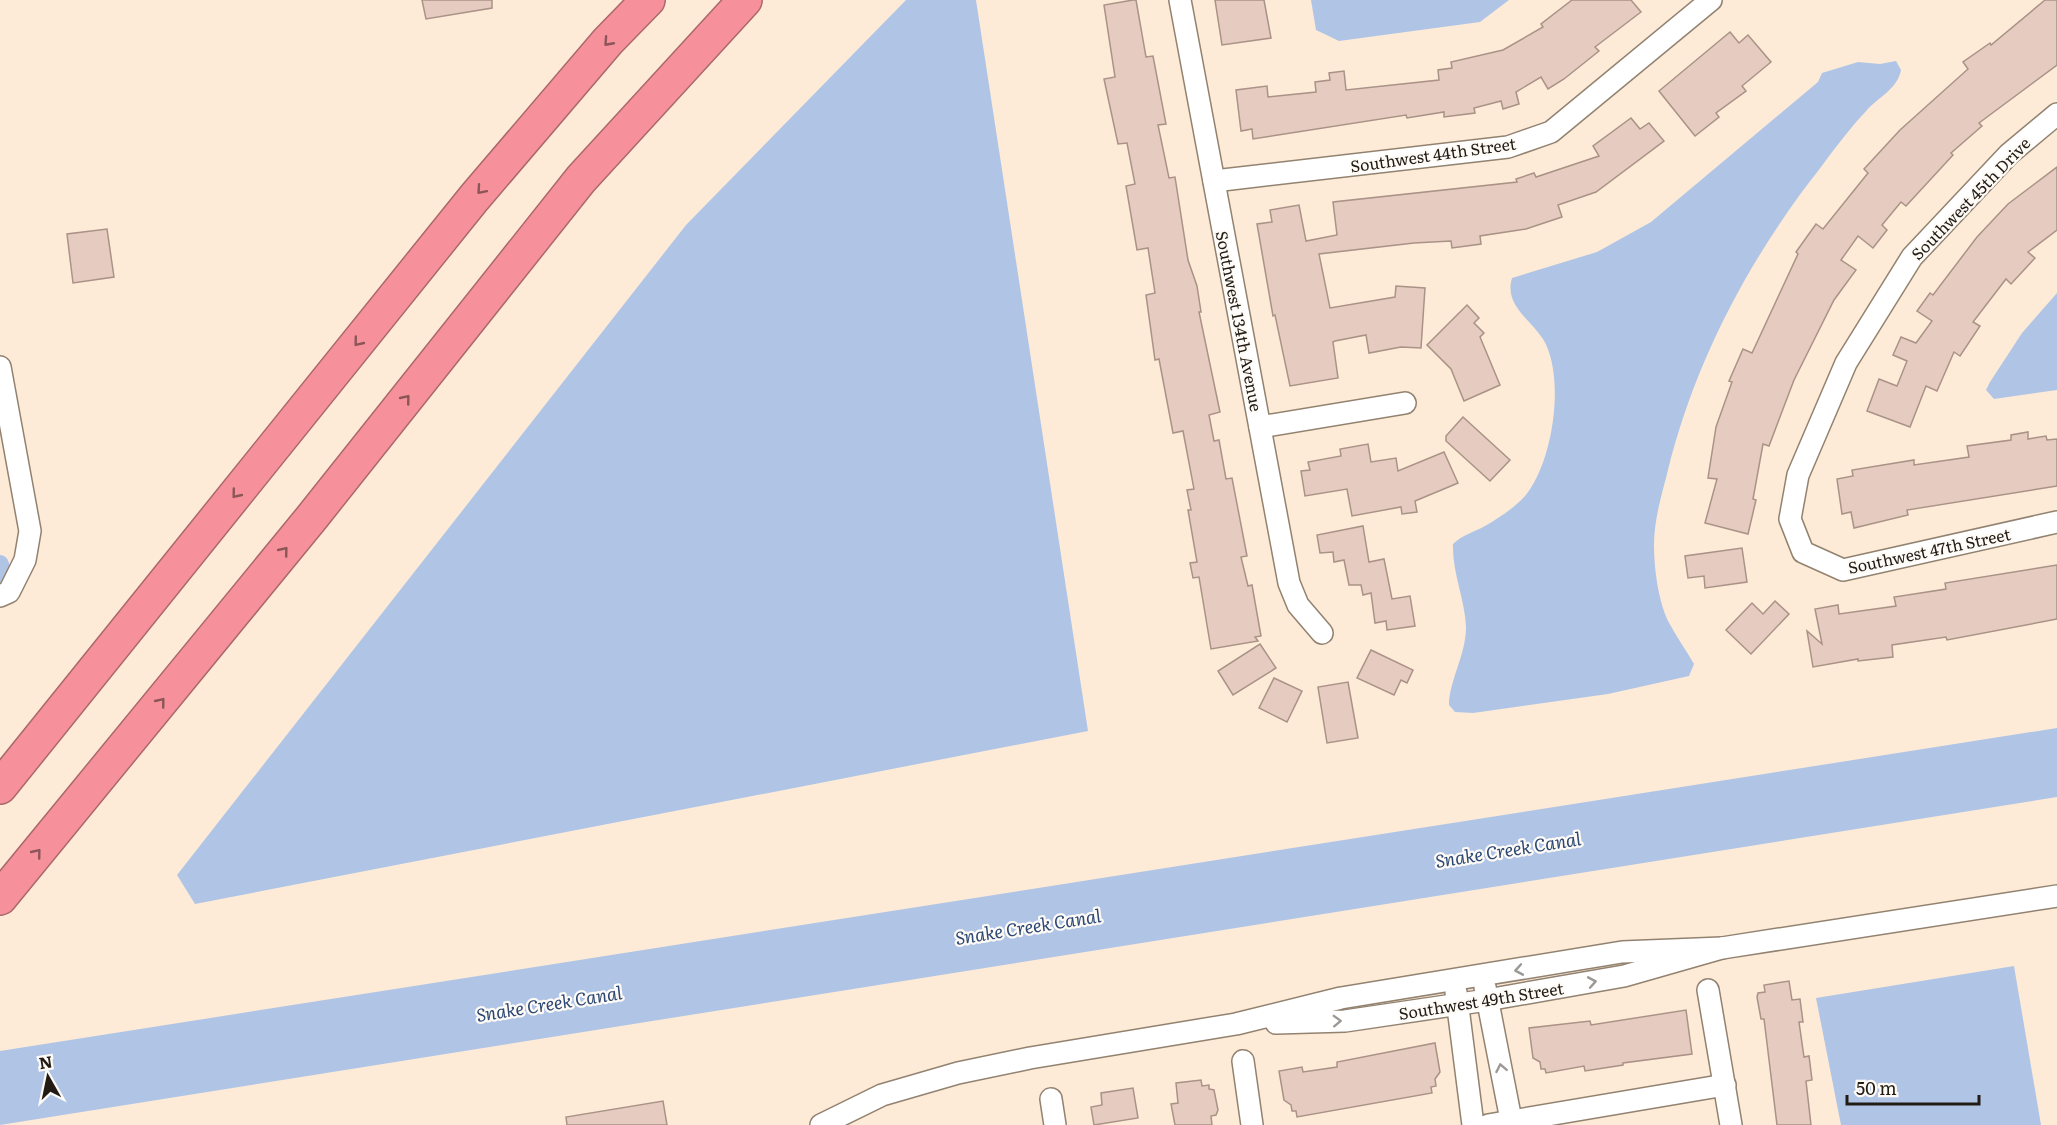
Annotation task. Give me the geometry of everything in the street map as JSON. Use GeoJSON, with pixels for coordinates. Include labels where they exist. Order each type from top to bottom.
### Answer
{"type":"FeatureCollection","features":[{"type":"Feature","properties":{"kind":"highway"},"geometry":{"type":"LineString","coordinates":[[0,787],[474,198],[608,41],[648,0]]}},
{"type":"Feature","properties":{"kind":"highway"},"geometry":{"type":"LineString","coordinates":[[0,898],[305,525],[581,179],[745,0]]}},
{"type":"Feature","properties":{"kind":"street","name":"Southwest 134th Avenue"},"geometry":{"type":"LineString","coordinates":[[1180,0],[1289,583],[1298,604],[1322,633]]}},
{"type":"Feature","properties":{"kind":"street","name":"Southwest 44th Street"},"geometry":{"type":"LineString","coordinates":[[1214,181],[1508,147],[1551,132],[1711,0]]}},
{"type":"Feature","properties":{"kind":"street","name":"Southwest 45th Drive"},"geometry":{"type":"LineString","coordinates":[[1803,552],[1790,519],[1798,475],[1846,363],[1912,257],[2009,154],[2057,114]]}},
{"type":"Feature","properties":{"kind":"street"},"geometry":{"type":"LineString","coordinates":[[0,367],[30,531],[25,560],[9,592],[0,596]]}},
{"type":"Feature","properties":{"kind":"street"},"geometry":{"type":"LineString","coordinates":[[1260,427],[1405,403]]}},
{"type":"Feature","properties":{"kind":"street","name":"Southwest 47th Street"},"geometry":{"type":"LineString","coordinates":[[1803,552],[1843,570],[2057,522]]}},
{"type":"Feature","properties":{"kind":"street","name":"Southwest 49th Street"},"geometry":{"type":"LineString","coordinates":[[821,1125],[882,1095],[958,1073],[1236,1024],[1341,998],[1622,952],[1722,948],[2057,896]]}},
{"type":"Feature","properties":{"kind":"street","name":"Southwest 49th Street"},"geometry":{"type":"LineString","coordinates":[[1236,1024],[1345,1021],[1488,1000],[1624,976],[1722,948]]}},
{"type":"Feature","properties":{"kind":"street"},"geometry":{"type":"LineString","coordinates":[[1484,976],[1512,1123]]}},
{"type":"Feature","properties":{"kind":"street"},"geometry":{"type":"LineString","coordinates":[[1454,980],[1473,1125]]}},
{"type":"Feature","properties":{"kind":"street"},"geometry":{"type":"LineString","coordinates":[[1708,990],[1731,1125]]}},
{"type":"Feature","properties":{"kind":"street"},"geometry":{"type":"LineString","coordinates":[[1243,1062],[1252,1125]]}},
{"type":"Feature","properties":{"kind":"street"},"geometry":{"type":"LineString","coordinates":[[1488,1125],[1512,1123],[1725,1085]]}},
{"type":"Feature","properties":{"kind":"street"},"geometry":{"type":"LineString","coordinates":[[1051,1099],[1055,1125]]}},
{"type":"Feature","properties":{"kind":"water"},"geometry":{"type":"Polygon","coordinates":[[[906,0],[976,0],[1088,731],[195,904],[177,875],[686,225],[906,0]]]}},
{"type":"Feature","properties":{"kind":"water"},"geometry":{"type":"Polygon","coordinates":[[[1311,0],[1509,0],[1480,22],[1339,41],[1316,30],[1311,0]]]}},
{"type":"Feature","properties":{"kind":"water"},"geometry":{"type":"Polygon","coordinates":[[[1896,61],[1901,70],[1896,82],[1867,110],[1837,145],[1795,201],[1748,274],[1709,351],[1678,432],[1658,509],[1654,554],[1657,584],[1665,613],[1694,664],[1689,676],[1608,694],[1473,713],[1455,712],[1449,705],[1450,696],[1463,648],[1466,627],[1454,565],[1453,544],[1501,516],[1525,496],[1543,463],[1553,419],[1554,375],[1550,355],[1543,339],[1515,304],[1510,288],[1512,278],[1597,252],[1651,222],[1818,82],[1822,73],[1858,62],[1880,64],[1896,61]]]}},
{"type":"Feature","properties":{"kind":"water"},"geometry":{"type":"Polygon","coordinates":[[[2057,293],[2057,390],[1994,399],[1986,390],[1990,382],[2022,333],[2057,293]]]}},
{"type":"Feature","properties":{"kind":"water","name":"Snake Creek Canal"},"geometry":{"type":"Polygon","coordinates":[[[2057,728],[2057,797],[0,1125],[0,1051],[2057,728]]]}},
{"type":"Feature","properties":{"kind":"water"},"geometry":{"type":"Polygon","coordinates":[[[2014,966],[2041,1125],[1841,1125],[1816,998],[2014,966]]]}},
{"type":"Feature","properties":{"kind":"building"},"geometry":{"type":"Polygon","coordinates":[[[422,0],[492,0],[492,8],[426,19],[422,0]]]}},
{"type":"Feature","properties":{"kind":"building"},"geometry":{"type":"Polygon","coordinates":[[[1136,0],[1146,57],[1153,56],[1166,124],[1158,125],[1169,178],[1175,177],[1188,260],[1197,286],[1201,312],[1199,312],[1220,412],[1209,415],[1214,441],[1219,440],[1226,479],[1232,478],[1247,556],[1241,557],[1248,586],[1252,585],[1261,636],[1255,637],[1258,641],[1211,649],[1199,577],[1193,578],[1190,563],[1197,562],[1187,490],[1194,489],[1183,431],[1173,433],[1159,359],[1155,360],[1146,295],[1155,293],[1148,248],[1137,250],[1126,186],[1135,184],[1127,143],[1118,144],[1104,79],[1115,77],[1104,5],[1136,0]]]}},
{"type":"Feature","properties":{"kind":"building"},"geometry":{"type":"Polygon","coordinates":[[[1215,0],[1264,0],[1271,38],[1222,45],[1215,0]]]}},
{"type":"Feature","properties":{"kind":"building"},"geometry":{"type":"Polygon","coordinates":[[[1572,0],[1631,0],[1641,12],[1595,47],[1599,51],[1564,79],[1548,89],[1541,77],[1516,92],[1519,104],[1503,109],[1501,101],[1474,108],[1475,113],[1444,117],[1444,112],[1407,118],[1406,115],[1253,139],[1252,129],[1241,131],[1236,90],[1267,86],[1268,97],[1316,92],[1315,82],[1330,80],[1329,73],[1344,71],[1346,90],[1439,80],[1438,70],[1452,68],[1451,62],[1503,50],[1543,27],[1541,24],[1572,0]]]}},
{"type":"Feature","properties":{"kind":"building"},"geometry":{"type":"Polygon","coordinates":[[[2045,0],[2057,0],[2057,65],[1979,123],[1982,126],[1951,153],[1953,155],[1906,206],[1901,202],[1882,225],[1887,230],[1873,248],[1858,236],[1841,260],[1856,270],[1834,300],[1794,380],[1769,446],[1763,444],[1753,499],[1756,500],[1748,534],[1705,523],[1717,479],[1708,478],[1716,427],[1732,382],[1729,381],[1743,349],[1752,353],[1798,254],[1796,252],[1816,224],[1823,229],[1868,173],[1864,169],[1900,130],[1968,69],[1963,62],[1990,43],[1991,45],[2045,0]]]}},
{"type":"Feature","properties":{"kind":"building"},"geometry":{"type":"Polygon","coordinates":[[[1730,32],[1739,43],[1748,35],[1771,62],[1742,86],[1746,91],[1716,113],[1719,117],[1695,136],[1659,91],[1730,32]]]}},
{"type":"Feature","properties":{"kind":"building"},"geometry":{"type":"Polygon","coordinates":[[[1631,118],[1640,129],[1649,123],[1664,141],[1596,192],[1558,205],[1562,217],[1526,229],[1480,236],[1481,244],[1452,248],[1451,241],[1414,243],[1319,254],[1330,308],[1395,297],[1396,286],[1425,288],[1421,348],[1401,347],[1369,353],[1366,335],[1335,341],[1333,342],[1338,378],[1290,386],[1275,315],[1273,316],[1257,224],[1272,222],[1270,210],[1299,205],[1306,241],[1337,235],[1333,202],[1517,182],[1516,179],[1534,173],[1536,177],[1599,156],[1593,146],[1631,118]]]}},
{"type":"Feature","properties":{"kind":"building"},"geometry":{"type":"Polygon","coordinates":[[[2057,167],[2057,230],[2028,252],[2035,258],[2011,284],[2006,279],[1973,322],[1980,326],[1960,356],[1954,352],[1937,391],[1926,386],[1910,427],[1867,411],[1879,379],[1897,386],[1907,361],[1893,355],[1901,337],[1916,343],[1932,321],[1917,311],[1930,293],[1933,295],[1977,237],[2008,204],[2057,167]]]}},
{"type":"Feature","properties":{"kind":"building"},"geometry":{"type":"Polygon","coordinates":[[[107,229],[114,277],[73,283],[67,234],[107,229]]]}},
{"type":"Feature","properties":{"kind":"building"},"geometry":{"type":"Polygon","coordinates":[[[1467,305],[1479,318],[1474,323],[1484,333],[1480,337],[1500,385],[1464,401],[1451,369],[1427,345],[1467,305]]]}},
{"type":"Feature","properties":{"kind":"building"},"geometry":{"type":"Polygon","coordinates":[[[1463,417],[1510,460],[1490,481],[1446,441],[1446,436],[1463,417]]]}},
{"type":"Feature","properties":{"kind":"building"},"geometry":{"type":"Polygon","coordinates":[[[2028,432],[2028,439],[2046,436],[2047,440],[2057,439],[2057,486],[1907,510],[1908,515],[1854,528],[1851,512],[1842,514],[1837,479],[1853,476],[1852,470],[1914,460],[1914,465],[1969,457],[1967,446],[2011,440],[2011,435],[2028,432]]]}},
{"type":"Feature","properties":{"kind":"building"},"geometry":{"type":"Polygon","coordinates":[[[1368,444],[1371,462],[1396,458],[1398,471],[1444,452],[1458,483],[1415,501],[1417,512],[1402,514],[1401,507],[1352,516],[1347,489],[1305,496],[1301,471],[1310,470],[1308,462],[1341,456],[1340,449],[1368,444]]]}},
{"type":"Feature","properties":{"kind":"building"},"geometry":{"type":"Polygon","coordinates":[[[1363,526],[1369,562],[1384,559],[1392,599],[1410,596],[1415,626],[1387,630],[1386,621],[1375,623],[1371,593],[1363,595],[1361,585],[1349,585],[1344,560],[1334,562],[1333,552],[1320,553],[1317,535],[1363,526]]]}},
{"type":"Feature","properties":{"kind":"building"},"geometry":{"type":"Polygon","coordinates":[[[1742,548],[1747,582],[1705,588],[1704,576],[1688,578],[1685,556],[1742,548]]]}},
{"type":"Feature","properties":{"kind":"building"},"geometry":{"type":"Polygon","coordinates":[[[2057,565],[2057,619],[1947,640],[1946,637],[1892,645],[1893,657],[1858,661],[1858,659],[1813,667],[1807,631],[1822,644],[1815,609],[1838,605],[1839,614],[1896,606],[1894,597],[1946,589],[1945,583],[2057,565]]]}},
{"type":"Feature","properties":{"kind":"building"},"geometry":{"type":"Polygon","coordinates":[[[1775,601],[1789,614],[1751,654],[1726,630],[1752,603],[1763,614],[1775,601]]]}},
{"type":"Feature","properties":{"kind":"building"},"geometry":{"type":"Polygon","coordinates":[[[1260,644],[1276,668],[1233,695],[1218,671],[1260,644]]]}},
{"type":"Feature","properties":{"kind":"building"},"geometry":{"type":"Polygon","coordinates":[[[1371,650],[1413,670],[1407,683],[1401,680],[1394,695],[1357,678],[1371,650]]]}},
{"type":"Feature","properties":{"kind":"building"},"geometry":{"type":"Polygon","coordinates":[[[1274,678],[1302,691],[1287,722],[1259,708],[1274,678]]]}},
{"type":"Feature","properties":{"kind":"building"},"geometry":{"type":"Polygon","coordinates":[[[1348,682],[1358,738],[1327,743],[1318,687],[1348,682]]]}},
{"type":"Feature","properties":{"kind":"building"},"geometry":{"type":"Polygon","coordinates":[[[1789,981],[1792,1000],[1800,999],[1803,1022],[1799,1022],[1804,1057],[1809,1056],[1812,1080],[1806,1081],[1811,1125],[1777,1125],[1764,1019],[1761,1019],[1757,997],[1758,993],[1765,992],[1764,985],[1789,981]]]}},
{"type":"Feature","properties":{"kind":"building"},"geometry":{"type":"Polygon","coordinates":[[[1686,1010],[1692,1054],[1623,1063],[1623,1065],[1585,1071],[1584,1066],[1546,1073],[1545,1069],[1541,1069],[1540,1062],[1533,1058],[1529,1028],[1590,1021],[1591,1025],[1686,1010]]]}},
{"type":"Feature","properties":{"kind":"building"},"geometry":{"type":"Polygon","coordinates":[[[1435,1043],[1440,1072],[1435,1079],[1436,1086],[1431,1087],[1432,1093],[1297,1117],[1296,1111],[1292,1111],[1291,1105],[1284,1100],[1279,1071],[1302,1067],[1303,1072],[1337,1067],[1337,1062],[1435,1043]]]}},
{"type":"Feature","properties":{"kind":"building"},"geometry":{"type":"Polygon","coordinates":[[[1201,1080],[1202,1086],[1209,1085],[1209,1089],[1214,1090],[1218,1110],[1216,1115],[1211,1116],[1212,1125],[1175,1125],[1171,1104],[1178,1103],[1176,1083],[1201,1080]]]}},
{"type":"Feature","properties":{"kind":"building"},"geometry":{"type":"Polygon","coordinates":[[[1133,1088],[1138,1118],[1094,1125],[1091,1107],[1102,1105],[1101,1093],[1133,1088]]]}},
{"type":"Feature","properties":{"kind":"building"},"geometry":{"type":"Polygon","coordinates":[[[663,1101],[667,1125],[567,1125],[566,1117],[663,1101]]]}},
{"type":"Feature","properties":{"kind":"waterway"},"geometry":{"type":"LineString","coordinates":[[0,564],[2,576]]}}]}
